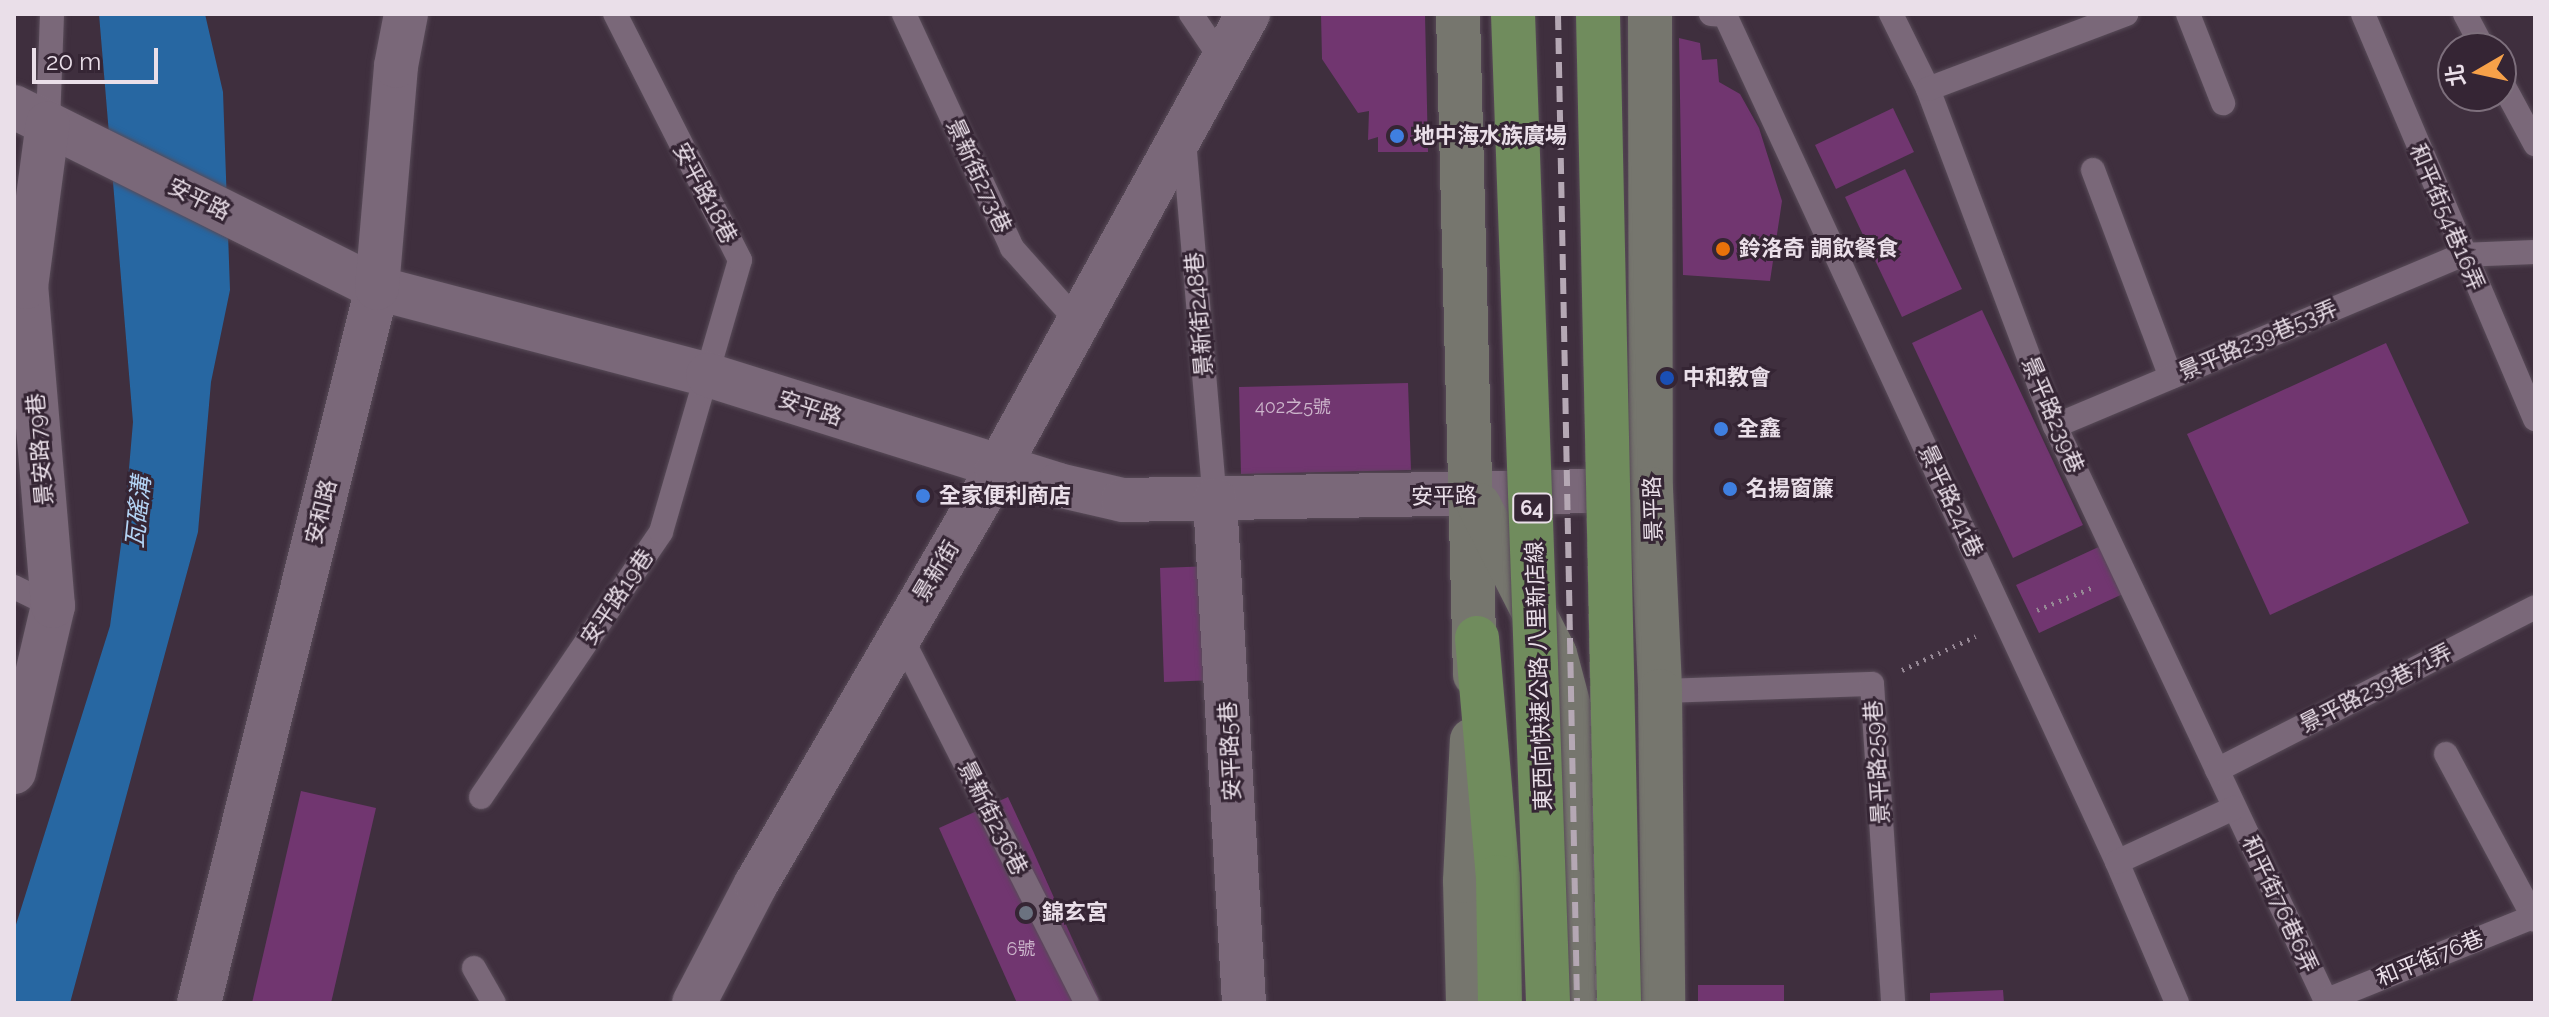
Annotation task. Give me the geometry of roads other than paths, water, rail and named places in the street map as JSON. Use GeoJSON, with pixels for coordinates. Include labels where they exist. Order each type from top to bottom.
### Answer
{"type":"FeatureCollection","features":[{"type":"Feature","properties":{"kind":"highway","name":"東西向快速公路 八里新店線"},"geometry":{"type":"LineString","coordinates":[[1513,14],[1548,1003]]}},
{"type":"Feature","properties":{"kind":"highway"},"geometry":{"type":"LineString","coordinates":[[1598,14],[1619,1003]]}},
{"type":"Feature","properties":{"kind":"highway"},"geometry":{"type":"LineString","coordinates":[[1477,638],[1498,877],[1500,1003]]}},
{"type":"Feature","properties":{"kind":"main road"},"geometry":{"type":"LineString","coordinates":[[1458,14],[1477,638],[1465,881],[1468,1003]]}},
{"type":"Feature","properties":{"kind":"main road","name":"景平路"},"geometry":{"type":"LineString","coordinates":[[1650,14],[1651,489],[1660,691],[1663,1003]]}},
{"type":"Feature","properties":{"kind":"main road"},"geometry":{"type":"LineString","coordinates":[[1474,496],[1555,654],[1583,759],[1585,1003]]}},
{"type":"Feature","properties":{"kind":"street","name":"安和路"},"geometry":{"type":"LineString","coordinates":[[199,1003],[377,288],[396,66],[406,14]]}},
{"type":"Feature","properties":{"kind":"street","name":"景新街"},"geometry":{"type":"LineString","coordinates":[[703,1000],[899,633],[997,470],[1248,14]]}},
{"type":"Feature","properties":{"kind":"street","name":"安平路"},"geometry":{"type":"LineString","coordinates":[[31,115],[377,288],[708,375],[997,470],[1123,500],[1474,496],[1651,489]]}},
{"type":"Feature","properties":{"kind":"street","name":"景安路79巷"},"geometry":{"type":"LineString","coordinates":[[14,772],[53,606],[26,287],[31,115]]}},
{"type":"Feature","properties":{"kind":"street","name":"安平路5巷"},"geometry":{"type":"LineString","coordinates":[[1215,500],[1244,1003]]}},
{"type":"Feature","properties":{"kind":"lane"},"geometry":{"type":"LineString","coordinates":[[31,115],[52,14]]}},
{"type":"Feature","properties":{"kind":"lane","name":"安平路18巷"},"geometry":{"type":"LineString","coordinates":[[615,14],[635,62],[740,260],[708,375]]}},
{"type":"Feature","properties":{"kind":"lane","name":"景新街273巷"},"geometry":{"type":"LineString","coordinates":[[904,14],[1012,248],[1078,322]]}},
{"type":"Feature","properties":{"kind":"lane"},"geometry":{"type":"LineString","coordinates":[[1191,14],[1222,60]]}},
{"type":"Feature","properties":{"kind":"lane","name":"景平路241巷"},"geometry":{"type":"LineString","coordinates":[[1711,14],[1725,15],[2117,862],[2177,1003]]}},
{"type":"Feature","properties":{"kind":"lane","name":"景平路239巷"},"geometry":{"type":"LineString","coordinates":[[1891,14],[1928,89],[2055,426],[2234,808]]}},
{"type":"Feature","properties":{"kind":"lane"},"geometry":{"type":"LineString","coordinates":[[1928,89],[2126,14]]}},
{"type":"Feature","properties":{"kind":"lane"},"geometry":{"type":"LineString","coordinates":[[2188,14],[2223,103]]}},
{"type":"Feature","properties":{"kind":"lane","name":"和平街54巷16弄"},"geometry":{"type":"LineString","coordinates":[[2363,14],[2461,255],[2535,419]]}},
{"type":"Feature","properties":{"kind":"lane"},"geometry":{"type":"LineString","coordinates":[[2465,14],[2475,32]]}},
{"type":"Feature","properties":{"kind":"lane"},"geometry":{"type":"LineString","coordinates":[[2517,111],[2535,144]]}},
{"type":"Feature","properties":{"kind":"lane","name":"景新街248巷"},"geometry":{"type":"LineString","coordinates":[[1183,128],[1215,500]]}},
{"type":"Feature","properties":{"kind":"lane"},"geometry":{"type":"LineString","coordinates":[[2093,170],[2171,377]]}},
{"type":"Feature","properties":{"kind":"lane"},"geometry":{"type":"LineString","coordinates":[[2461,255],[2535,252]]}},
{"type":"Feature","properties":{"kind":"lane","name":"景平路239巷53弄"},"geometry":{"type":"LineString","coordinates":[[2055,426],[2461,255]]}},
{"type":"Feature","properties":{"kind":"lane","name":"安平路19巷"},"geometry":{"type":"LineString","coordinates":[[481,797],[661,532],[708,375]]}},
{"type":"Feature","properties":{"kind":"lane"},"geometry":{"type":"LineString","coordinates":[[14,587],[53,606]]}},
{"type":"Feature","properties":{"kind":"lane","name":"景平路239巷71弄"},"geometry":{"type":"LineString","coordinates":[[2217,770],[2535,607]]}},
{"type":"Feature","properties":{"kind":"lane","name":"景新街236巷"},"geometry":{"type":"LineString","coordinates":[[899,633],[1087,1003]]}},
{"type":"Feature","properties":{"kind":"lane","name":"景平路259巷"},"geometry":{"type":"LineString","coordinates":[[1660,691],[1872,684],[1893,1003]]}},
{"type":"Feature","properties":{"kind":"lane"},"geometry":{"type":"LineString","coordinates":[[2446,754],[2535,917]]}},
{"type":"Feature","properties":{"kind":"lane"},"geometry":{"type":"LineString","coordinates":[[2117,862],[2234,808]]}},
{"type":"Feature","properties":{"kind":"lane","name":"和平街76巷6弄"},"geometry":{"type":"LineString","coordinates":[[2234,808],[2326,1002]]}},
{"type":"Feature","properties":{"kind":"lane","name":"和平街76巷"},"geometry":{"type":"LineString","coordinates":[[2326,1002],[2535,917]]}},
{"type":"Feature","properties":{"kind":"lane"},"geometry":{"type":"LineString","coordinates":[[474,968],[494,1003]]}},
{"type":"Feature","properties":{"kind":"water","name":"瓦磘溝"},"geometry":{"type":"Polygon","coordinates":[[[99,14],[205,14],[223,92],[230,290],[211,382],[198,532],[70,1003],[14,1003],[14,931],[110,626],[125,515],[133,422],[99,14]]]}},
{"type":"Feature","properties":{"kind":"railway"},"geometry":{"type":"LineString","coordinates":[[1558,14],[1577,1003]]}},
{"type":"Feature","properties":{"kind":"railway"},"geometry":{"type":"LineString","coordinates":[[1580,14],[1599,1003]]}},
{"type":"Feature","properties":{"kind":"place","name":"地中海水族廣場"},"geometry":{"type":"Point","coordinates":[1397,136]}},
{"type":"Feature","properties":{"kind":"place","name":"鈴洛奇 調飲餐食"},"geometry":{"type":"Point","coordinates":[1723,249]}},
{"type":"Feature","properties":{"kind":"place","name":"中和教會"},"geometry":{"type":"Point","coordinates":[1667,378]}},
{"type":"Feature","properties":{"kind":"place","name":"全鑫"},"geometry":{"type":"Point","coordinates":[1721,429]}},
{"type":"Feature","properties":{"kind":"place","name":"名揚窗簾"},"geometry":{"type":"Point","coordinates":[1730,489]}},
{"type":"Feature","properties":{"kind":"place","name":"全家便利商店"},"geometry":{"type":"Point","coordinates":[923,496]}},
{"type":"Feature","properties":{"kind":"place","name":"錦玄宮"},"geometry":{"type":"Point","coordinates":[1026,913]}}]}
